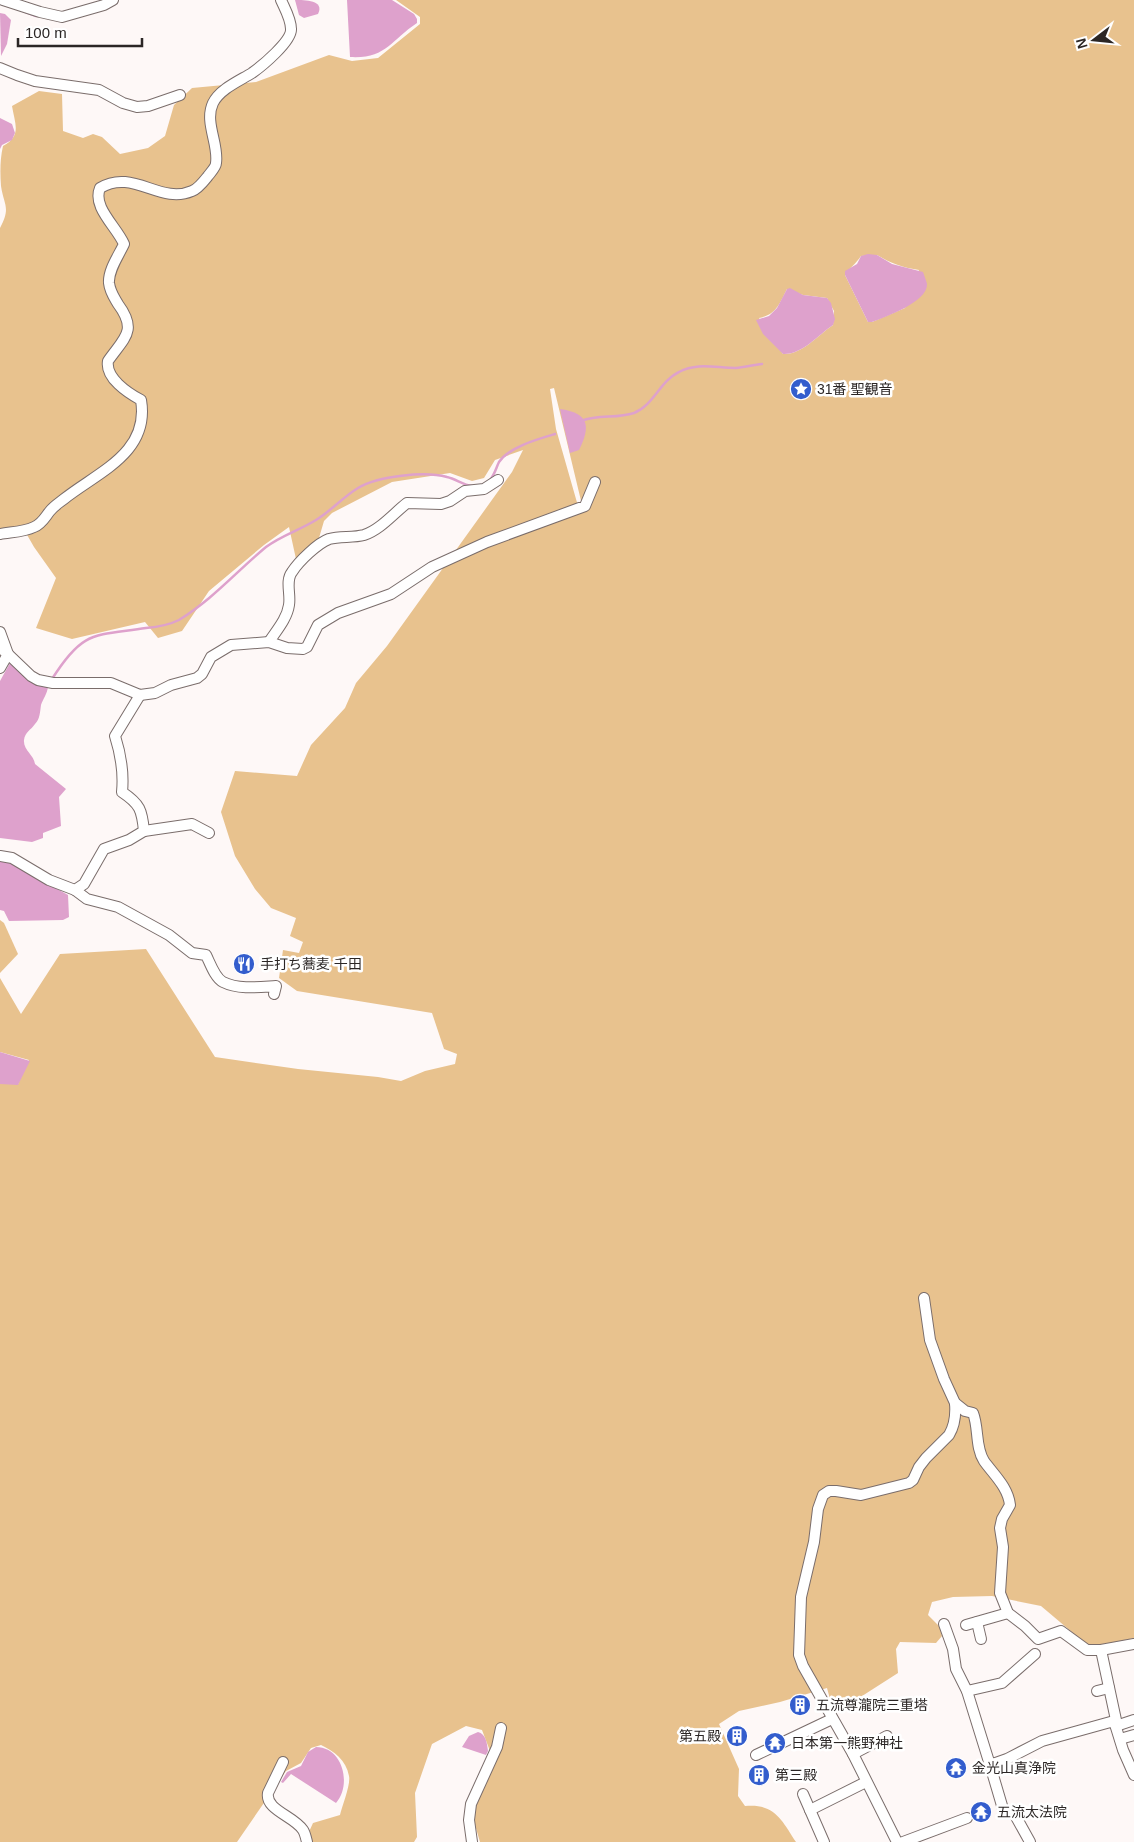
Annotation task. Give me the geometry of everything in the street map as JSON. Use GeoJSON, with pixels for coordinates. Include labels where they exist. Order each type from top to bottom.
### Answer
{"type":"FeatureCollection","features":[{"type":"Feature","properties":{"kind":"street"},"geometry":{"type":"LineString","coordinates":[[3,0],[62,17],[104,5],[112,0]]}},
{"type":"Feature","properties":{"kind":"street"},"geometry":{"type":"LineString","coordinates":[[0,534],[33,528],[44,520],[56,505],[116,463],[128,450],[141,427],[143,413],[141,400],[112,378],[107,367],[108,361],[127,334],[129,328],[126,314],[112,295],[109,282],[111,270],[124,244],[119,233],[102,209],[98,195],[100,188],[116,181],[128,181],[169,194],[178,194],[193,191],[205,180],[217,164],[211,125],[213,102],[228,88],[254,71],[284,44],[292,31],[281,0]]}},
{"type":"Feature","properties":{"kind":"street"},"geometry":{"type":"LineString","coordinates":[[0,68],[17,76],[35,81],[99,90],[123,103],[137,106],[148,106],[180,95]]}},
{"type":"Feature","properties":{"kind":"street"},"geometry":{"type":"LineString","coordinates":[[269,642],[286,616],[289,607],[290,574],[321,543],[330,539],[364,535],[376,528],[407,503],[441,504],[450,501],[465,491],[484,489],[498,480]]}},
{"type":"Feature","properties":{"kind":"street"},"geometry":{"type":"LineString","coordinates":[[4,651],[31,676],[50,682],[111,683],[140,695],[161,692],[171,685],[197,678],[202,674],[211,657],[224,648],[240,644],[269,642],[287,648],[304,649],[307,647],[318,625],[338,613],[391,594],[432,567],[487,542],[585,506],[594,482]]}},
{"type":"Feature","properties":{"kind":"street"},"geometry":{"type":"LineString","coordinates":[[0,632],[4,651],[0,668]]}},
{"type":"Feature","properties":{"kind":"street"},"geometry":{"type":"LineString","coordinates":[[0,662],[4,651]]}},
{"type":"Feature","properties":{"kind":"street"},"geometry":{"type":"LineString","coordinates":[[140,695],[115,736],[122,759],[122,792],[136,801],[143,819],[144,831]]}},
{"type":"Feature","properties":{"kind":"street"},"geometry":{"type":"LineString","coordinates":[[75,890],[84,884],[104,849],[129,840],[144,831],[192,824],[209,833]]}},
{"type":"Feature","properties":{"kind":"street"},"geometry":{"type":"LineString","coordinates":[[0,856],[12,858],[48,880],[75,890],[87,899],[118,907],[169,935],[192,952],[206,955],[222,982],[245,987],[276,986],[274,994]]}},
{"type":"Feature","properties":{"kind":"street"},"geometry":{"type":"LineString","coordinates":[[924,1298],[930,1340],[944,1379],[956,1403],[965,1411],[974,1414],[982,1458],[1007,1492],[1010,1502],[1002,1518],[1000,1528],[1003,1547],[1000,1593],[1008,1613],[1038,1639],[1061,1631],[1088,1650],[1101,1650],[1134,1644]]}},
{"type":"Feature","properties":{"kind":"street"},"geometry":{"type":"LineString","coordinates":[[897,1842],[853,1754],[803,1666],[799,1655],[800,1597],[814,1542],[818,1509],[823,1495],[829,1491],[836,1491],[861,1496],[913,1480],[919,1467],[952,1429],[956,1416],[956,1403]]}},
{"type":"Feature","properties":{"kind":"street"},"geometry":{"type":"LineString","coordinates":[[966,1625],[1008,1613]]}},
{"type":"Feature","properties":{"kind":"street"},"geometry":{"type":"LineString","coordinates":[[977,1622],[981,1639]]}},
{"type":"Feature","properties":{"kind":"street"},"geometry":{"type":"LineString","coordinates":[[944,1624],[953,1649],[956,1669],[967,1691],[1003,1809],[1015,1815],[1030,1842]]}},
{"type":"Feature","properties":{"kind":"street"},"geometry":{"type":"LineString","coordinates":[[1101,1650],[1116,1720],[1115,1723],[1134,1775]]}},
{"type":"Feature","properties":{"kind":"street"},"geometry":{"type":"LineString","coordinates":[[967,1691],[1002,1683],[1036,1654]]}},
{"type":"Feature","properties":{"kind":"street"},"geometry":{"type":"LineString","coordinates":[[1097,1691],[1109,1688]]}},
{"type":"Feature","properties":{"kind":"street"},"geometry":{"type":"LineString","coordinates":[[756,1754],[832,1719]]}},
{"type":"Feature","properties":{"kind":"street"},"geometry":{"type":"LineString","coordinates":[[990,1765],[1007,1759],[1042,1741],[1134,1720]]}},
{"type":"Feature","properties":{"kind":"street"},"geometry":{"type":"LineString","coordinates":[[472,1842],[469,1820],[471,1804],[497,1747],[501,1728]]}},
{"type":"Feature","properties":{"kind":"street"},"geometry":{"type":"LineString","coordinates":[[1120,1739],[1134,1735]]}},
{"type":"Feature","properties":{"kind":"street"},"geometry":{"type":"LineString","coordinates":[[853,1754],[887,1736]]}},
{"type":"Feature","properties":{"kind":"street"},"geometry":{"type":"LineString","coordinates":[[283,1762],[267,1798],[272,1805],[286,1814],[303,1830],[307,1842]]}},
{"type":"Feature","properties":{"kind":"street"},"geometry":{"type":"LineString","coordinates":[[810,1810],[866,1782]]}},
{"type":"Feature","properties":{"kind":"street"},"geometry":{"type":"LineString","coordinates":[[803,1794],[824,1842]]}},
{"type":"Feature","properties":{"kind":"street"},"geometry":{"type":"LineString","coordinates":[[903,1842],[967,1818]]}},
{"type":"Feature","properties":{"kind":"shaded area"},"geometry":{"type":"Polygon","coordinates":[[[295,0],[316,3],[319,6],[318,14],[304,18],[299,15],[295,0]]]}},
{"type":"Feature","properties":{"kind":"shaded area"},"geometry":{"type":"Polygon","coordinates":[[[347,0],[392,0],[414,14],[417,23],[380,52],[362,57],[350,57],[347,0]]]}},
{"type":"Feature","properties":{"kind":"shaded area"},"geometry":{"type":"Polygon","coordinates":[[[396,0],[1134,0],[1134,1638],[1102,1645],[1086,1644],[1041,1606],[992,1596],[953,1597],[932,1602],[928,1615],[940,1627],[942,1636],[936,1643],[900,1642],[896,1649],[898,1673],[834,1714],[827,1688],[780,1702],[739,1711],[719,1724],[739,1769],[738,1796],[745,1806],[763,1807],[770,1810],[781,1820],[796,1842],[480,1842],[473,1818],[490,1751],[482,1730],[466,1726],[432,1744],[415,1793],[417,1837],[414,1842],[309,1842],[308,1834],[313,1823],[340,1815],[349,1784],[349,1776],[345,1765],[335,1753],[321,1745],[311,1748],[301,1763],[286,1771],[237,1842],[0,1842],[0,1084],[18,1084],[29,1060],[0,1052],[0,978],[21,1014],[60,954],[146,949],[215,1057],[401,1081],[425,1071],[455,1064],[457,1054],[444,1049],[432,1013],[297,991],[279,978],[283,950],[299,953],[303,942],[290,936],[296,918],[271,908],[255,889],[235,856],[221,812],[235,771],[297,776],[311,745],[345,708],[356,683],[387,646],[512,472],[523,450],[495,460],[484,478],[472,481],[450,473],[392,482],[332,513],[324,521],[319,538],[296,559],[289,527],[264,545],[209,591],[182,631],[158,638],[145,622],[72,639],[36,628],[56,578],[26,533],[14,527],[0,529],[0,228],[6,207],[1,186],[0,166],[3,146],[13,138],[16,129],[12,106],[39,91],[62,94],[63,131],[83,138],[93,134],[102,137],[120,154],[148,148],[165,136],[174,105],[192,88],[256,82],[329,55],[352,61],[378,58],[420,24],[420,17],[396,0]],[[877,255],[861,256],[845,275],[868,322],[905,308],[919,270],[897,265],[877,255]],[[787,289],[780,304],[770,314],[759,318],[783,354],[803,348],[833,325],[834,311],[827,298],[803,295],[787,289]],[[554,388],[550,389],[556,429],[578,506],[582,505],[554,388]]]}},
{"type":"Feature","properties":{"kind":"shaded area"},"geometry":{"type":"Polygon","coordinates":[[[0,13],[5,14],[11,20],[7,44],[1,56],[0,13]]]}},
{"type":"Feature","properties":{"kind":"shaded area"},"geometry":{"type":"Polygon","coordinates":[[[0,118],[12,124],[15,133],[12,140],[2,145],[0,149],[0,118]]]}},
{"type":"Feature","properties":{"kind":"shaded area"},"geometry":{"type":"Polygon","coordinates":[[[868,254],[877,255],[892,264],[923,272],[927,284],[921,297],[895,313],[868,322],[845,275],[845,271],[857,264],[861,256],[868,254]]]}},
{"type":"Feature","properties":{"kind":"shaded area"},"geometry":{"type":"Polygon","coordinates":[[[790,288],[803,295],[827,298],[831,303],[835,319],[833,325],[809,344],[797,351],[783,354],[763,334],[756,320],[769,316],[777,308],[787,289],[790,288]]]}},
{"type":"Feature","properties":{"kind":"shaded area"},"geometry":{"type":"Polygon","coordinates":[[[560,409],[577,414],[585,422],[585,434],[579,450],[570,453],[560,409]]]}},
{"type":"Feature","properties":{"kind":"shaded area"},"geometry":{"type":"Polygon","coordinates":[[[10,663],[48,687],[38,720],[26,735],[24,744],[35,764],[66,789],[59,797],[61,826],[43,833],[43,838],[32,842],[0,838],[0,681],[10,663]]]}},
{"type":"Feature","properties":{"kind":"shaded area"},"geometry":{"type":"Polygon","coordinates":[[[0,860],[11,863],[68,895],[69,917],[63,920],[9,921],[4,911],[0,910],[0,860]]]}},
{"type":"Feature","properties":{"kind":"shaded area"},"geometry":{"type":"Polygon","coordinates":[[[0,920],[4,923],[18,954],[0,973],[0,920]]]}},
{"type":"Feature","properties":{"kind":"shaded area"},"geometry":{"type":"Polygon","coordinates":[[[0,1052],[30,1061],[18,1085],[0,1084],[0,1052]]]}},
{"type":"Feature","properties":{"kind":"shaded area"},"geometry":{"type":"Polygon","coordinates":[[[478,1732],[486,1739],[488,1751],[486,1755],[462,1747],[469,1736],[478,1732]]]}},
{"type":"Feature","properties":{"kind":"shaded area"},"geometry":{"type":"Polygon","coordinates":[[[316,1747],[333,1753],[342,1768],[344,1777],[343,1787],[336,1803],[291,1774],[283,1783],[281,1782],[287,1772],[301,1766],[308,1752],[316,1747]]]}},
{"type":"Feature","properties":{"kind":"waterway"},"geometry":{"type":"LineString","coordinates":[[23,11],[36,16]]}},
{"type":"Feature","properties":{"kind":"waterway"},"geometry":{"type":"LineString","coordinates":[[581,421],[634,413],[647,404],[672,376],[686,369],[700,366],[736,368],[762,364]]}},
{"type":"Feature","properties":{"kind":"waterway"},"geometry":{"type":"LineString","coordinates":[[490,480],[499,462],[510,452],[524,444],[555,434]]}},
{"type":"Feature","properties":{"kind":"waterway"},"geometry":{"type":"LineString","coordinates":[[52,679],[72,651],[81,643],[91,638],[113,632],[163,626],[179,620],[213,594],[266,547],[316,520],[358,488],[377,480],[427,474],[447,477],[472,486]]}},
{"type":"Feature","properties":{"kind":"place","name":"31番 聖観音"},"geometry":{"type":"Point","coordinates":[801,389]}},
{"type":"Feature","properties":{"kind":"place","name":"手打ち蕎麦 千田"},"geometry":{"type":"Point","coordinates":[244,964]}},
{"type":"Feature","properties":{"kind":"place","name":"五流尊瀧院三重塔"},"geometry":{"type":"Point","coordinates":[800,1705]}},
{"type":"Feature","properties":{"kind":"place","name":"第五殿"},"geometry":{"type":"Point","coordinates":[737,1736]}},
{"type":"Feature","properties":{"kind":"place","name":"日本第一熊野神社"},"geometry":{"type":"Point","coordinates":[775,1743]}},
{"type":"Feature","properties":{"kind":"place","name":"金光山真浄院"},"geometry":{"type":"Point","coordinates":[956,1768]}},
{"type":"Feature","properties":{"kind":"place","name":"第三殿"},"geometry":{"type":"Point","coordinates":[759,1775]}},
{"type":"Feature","properties":{"kind":"place","name":"五流太法院"},"geometry":{"type":"Point","coordinates":[981,1812]}}]}
